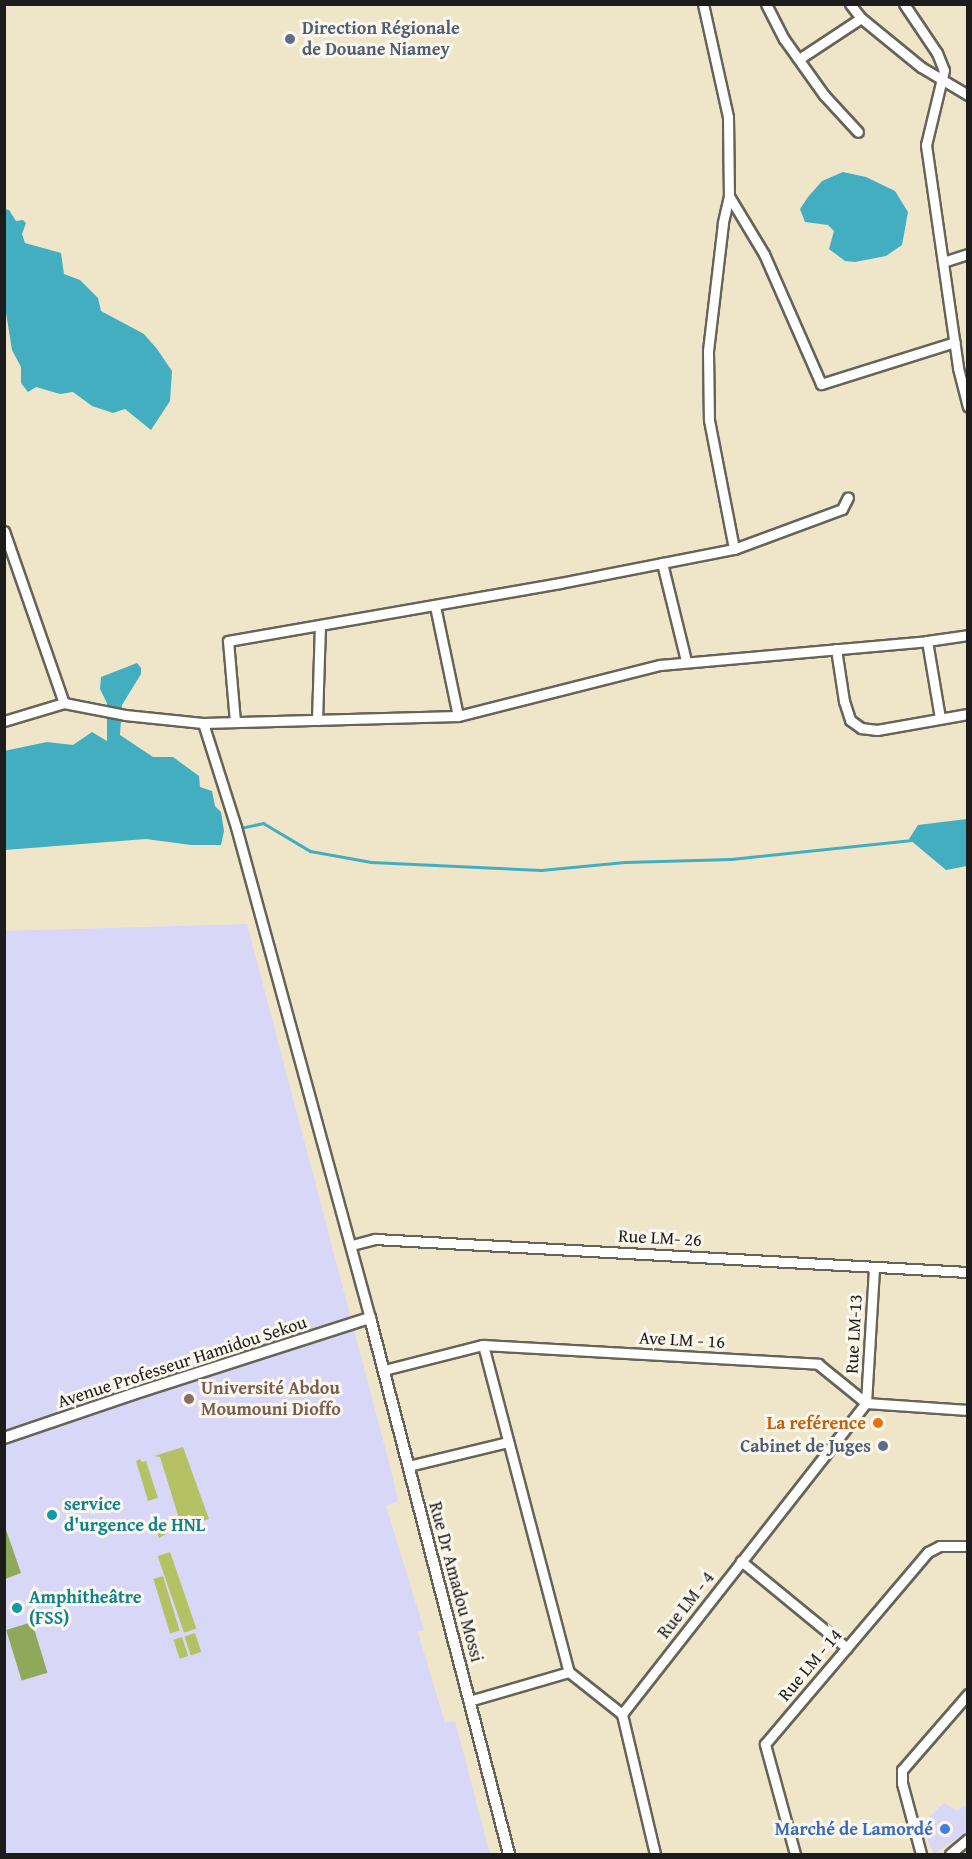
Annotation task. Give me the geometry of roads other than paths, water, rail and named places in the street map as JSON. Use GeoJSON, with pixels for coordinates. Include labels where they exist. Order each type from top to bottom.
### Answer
{"type":"FeatureCollection","features":[{"type":"Feature","properties":{"kind":"street"},"geometry":{"type":"LineString","coordinates":[[703,4],[728,117],[729,196],[723,223],[708,351],[709,420],[734,549]]}},
{"type":"Feature","properties":{"kind":"street"},"geometry":{"type":"LineString","coordinates":[[766,4],[784,39],[824,95],[858,132]]}},
{"type":"Feature","properties":{"kind":"street"},"geometry":{"type":"LineString","coordinates":[[850,4],[861,18],[921,67],[968,95]]}},
{"type":"Feature","properties":{"kind":"street"},"geometry":{"type":"LineString","coordinates":[[904,4],[942,62],[944,80],[926,145],[958,368],[968,407]]}},
{"type":"Feature","properties":{"kind":"street"},"geometry":{"type":"LineString","coordinates":[[799,59],[861,18]]}},
{"type":"Feature","properties":{"kind":"street"},"geometry":{"type":"LineString","coordinates":[[729,196],[764,254],[821,384],[955,342]]}},
{"type":"Feature","properties":{"kind":"street"},"geometry":{"type":"LineString","coordinates":[[943,262],[968,254]]}},
{"type":"Feature","properties":{"kind":"street"},"geometry":{"type":"LineString","coordinates":[[958,368],[968,363]]}},
{"type":"Feature","properties":{"kind":"street"},"geometry":{"type":"LineString","coordinates":[[235,722],[228,641],[320,627],[734,549],[842,509],[848,497]]}},
{"type":"Feature","properties":{"kind":"street"},"geometry":{"type":"LineString","coordinates":[[4,531],[64,703]]}},
{"type":"Feature","properties":{"kind":"street"},"geometry":{"type":"LineString","coordinates":[[662,563],[686,661]]}},
{"type":"Feature","properties":{"kind":"street"},"geometry":{"type":"LineString","coordinates":[[435,606],[458,716]]}},
{"type":"Feature","properties":{"kind":"street"},"geometry":{"type":"LineString","coordinates":[[317,720],[320,627]]}},
{"type":"Feature","properties":{"kind":"street"},"geometry":{"type":"LineString","coordinates":[[4,721],[64,703],[125,715],[203,723],[458,716],[660,665],[927,641],[968,635]]}},
{"type":"Feature","properties":{"kind":"street"},"geometry":{"type":"LineString","coordinates":[[927,641],[940,718]]}},
{"type":"Feature","properties":{"kind":"street"},"geometry":{"type":"LineString","coordinates":[[836,649],[844,701],[850,720],[855,725],[877,730],[968,714]]}},
{"type":"Feature","properties":{"kind":"street"},"geometry":{"type":"LineString","coordinates":[[203,723],[236,827],[352,1245],[370,1318]]}},
{"type":"Feature","properties":{"kind":"street","name":"Rue LM- 26"},"geometry":{"type":"LineString","coordinates":[[352,1245],[375,1239],[968,1272]]}},
{"type":"Feature","properties":{"kind":"street","name":"Rue LM-13"},"geometry":{"type":"LineString","coordinates":[[866,1403],[874,1266]]}},
{"type":"Feature","properties":{"kind":"street","name":"Rue Dr Amadou Mossi"},"geometry":{"type":"LineString","coordinates":[[370,1318],[509,1854]]}},
{"type":"Feature","properties":{"kind":"street","name":"Avenue Professeur Hamidou Sekou"},"geometry":{"type":"LineString","coordinates":[[4,1438],[370,1318]]}},
{"type":"Feature","properties":{"kind":"street"},"geometry":{"type":"LineString","coordinates":[[483,1345],[569,1672],[622,1714],[655,1854]]}},
{"type":"Feature","properties":{"kind":"street","name":"Ave LM - 16"},"geometry":{"type":"LineString","coordinates":[[384,1370],[483,1345],[819,1364],[866,1403]]}},
{"type":"Feature","properties":{"kind":"street"},"geometry":{"type":"LineString","coordinates":[[866,1403],[968,1410]]}},
{"type":"Feature","properties":{"kind":"street","name":"Rue LM - 4"},"geometry":{"type":"LineString","coordinates":[[622,1714],[866,1403]]}},
{"type":"Feature","properties":{"kind":"street"},"geometry":{"type":"LineString","coordinates":[[408,1466],[508,1442]]}},
{"type":"Feature","properties":{"kind":"street","name":"Rue LM - 14"},"geometry":{"type":"LineString","coordinates":[[795,1854],[765,1744],[928,1551],[940,1546],[968,1546]]}},
{"type":"Feature","properties":{"kind":"street"},"geometry":{"type":"LineString","coordinates":[[741,1561],[847,1648]]}},
{"type":"Feature","properties":{"kind":"street"},"geometry":{"type":"LineString","coordinates":[[470,1701],[569,1672]]}},
{"type":"Feature","properties":{"kind":"street"},"geometry":{"type":"LineString","coordinates":[[921,1854],[902,1784],[902,1770],[968,1694]]}},
{"type":"Feature","properties":{"kind":"street"},"geometry":{"type":"LineString","coordinates":[[950,1854],[962,1850],[968,1839]]}},
{"type":"Feature","properties":{"kind":"water"},"geometry":{"type":"Polygon","coordinates":[[[843,172],[866,177],[895,191],[908,212],[902,245],[886,256],[855,262],[845,261],[829,249],[834,231],[828,225],[805,222],[800,209],[808,197],[822,181],[843,172]]]}},
{"type":"Feature","properties":{"kind":"water"},"geometry":{"type":"Polygon","coordinates":[[[5,209],[9,210],[16,221],[23,220],[26,223],[22,234],[25,243],[61,253],[64,274],[80,280],[98,298],[101,311],[144,334],[172,371],[170,401],[151,430],[125,409],[113,413],[92,406],[73,392],[60,394],[36,387],[28,392],[21,383],[21,367],[12,350],[5,307],[5,209]]]}},
{"type":"Feature","properties":{"kind":"water"},"geometry":{"type":"Polygon","coordinates":[[[137,663],[141,668],[141,674],[122,705],[120,735],[153,757],[173,757],[199,776],[200,787],[212,791],[215,806],[221,812],[224,831],[221,845],[191,845],[146,839],[5,850],[4,751],[47,742],[73,745],[92,732],[107,741],[107,703],[100,689],[101,677],[137,663]]]}},
{"type":"Feature","properties":{"kind":"water"},"geometry":{"type":"Polygon","coordinates":[[[967,819],[967,866],[946,870],[909,839],[918,825],[967,819]]]}},
{"type":"Feature","properties":{"kind":"waterway"},"geometry":{"type":"LineString","coordinates":[[240,828],[263,823],[310,851],[371,862],[541,870],[625,862],[731,859],[912,840]]}},
{"type":"Feature","properties":{"kind":"place","name":"Direction Régionale de Douane Niamey"},"geometry":{"type":"Point","coordinates":[290,39]}},
{"type":"Feature","properties":{"kind":"place","name":"Université Abdou Moumouni Dioffo"},"geometry":{"type":"Point","coordinates":[189,1399]}},
{"type":"Feature","properties":{"kind":"place","name":"La reférence"},"geometry":{"type":"Point","coordinates":[878,1423]}},
{"type":"Feature","properties":{"kind":"place","name":"Cabinet de Juges"},"geometry":{"type":"Point","coordinates":[883,1446]}},
{"type":"Feature","properties":{"kind":"place","name":"service d'urgence de HNL"},"geometry":{"type":"Point","coordinates":[52,1515]}},
{"type":"Feature","properties":{"kind":"place","name":"Amphitheâtre (FSS)"},"geometry":{"type":"Point","coordinates":[17,1608]}},
{"type":"Feature","properties":{"kind":"place","name":"Marché de Lamordé"},"geometry":{"type":"Point","coordinates":[945,1829]}}]}
